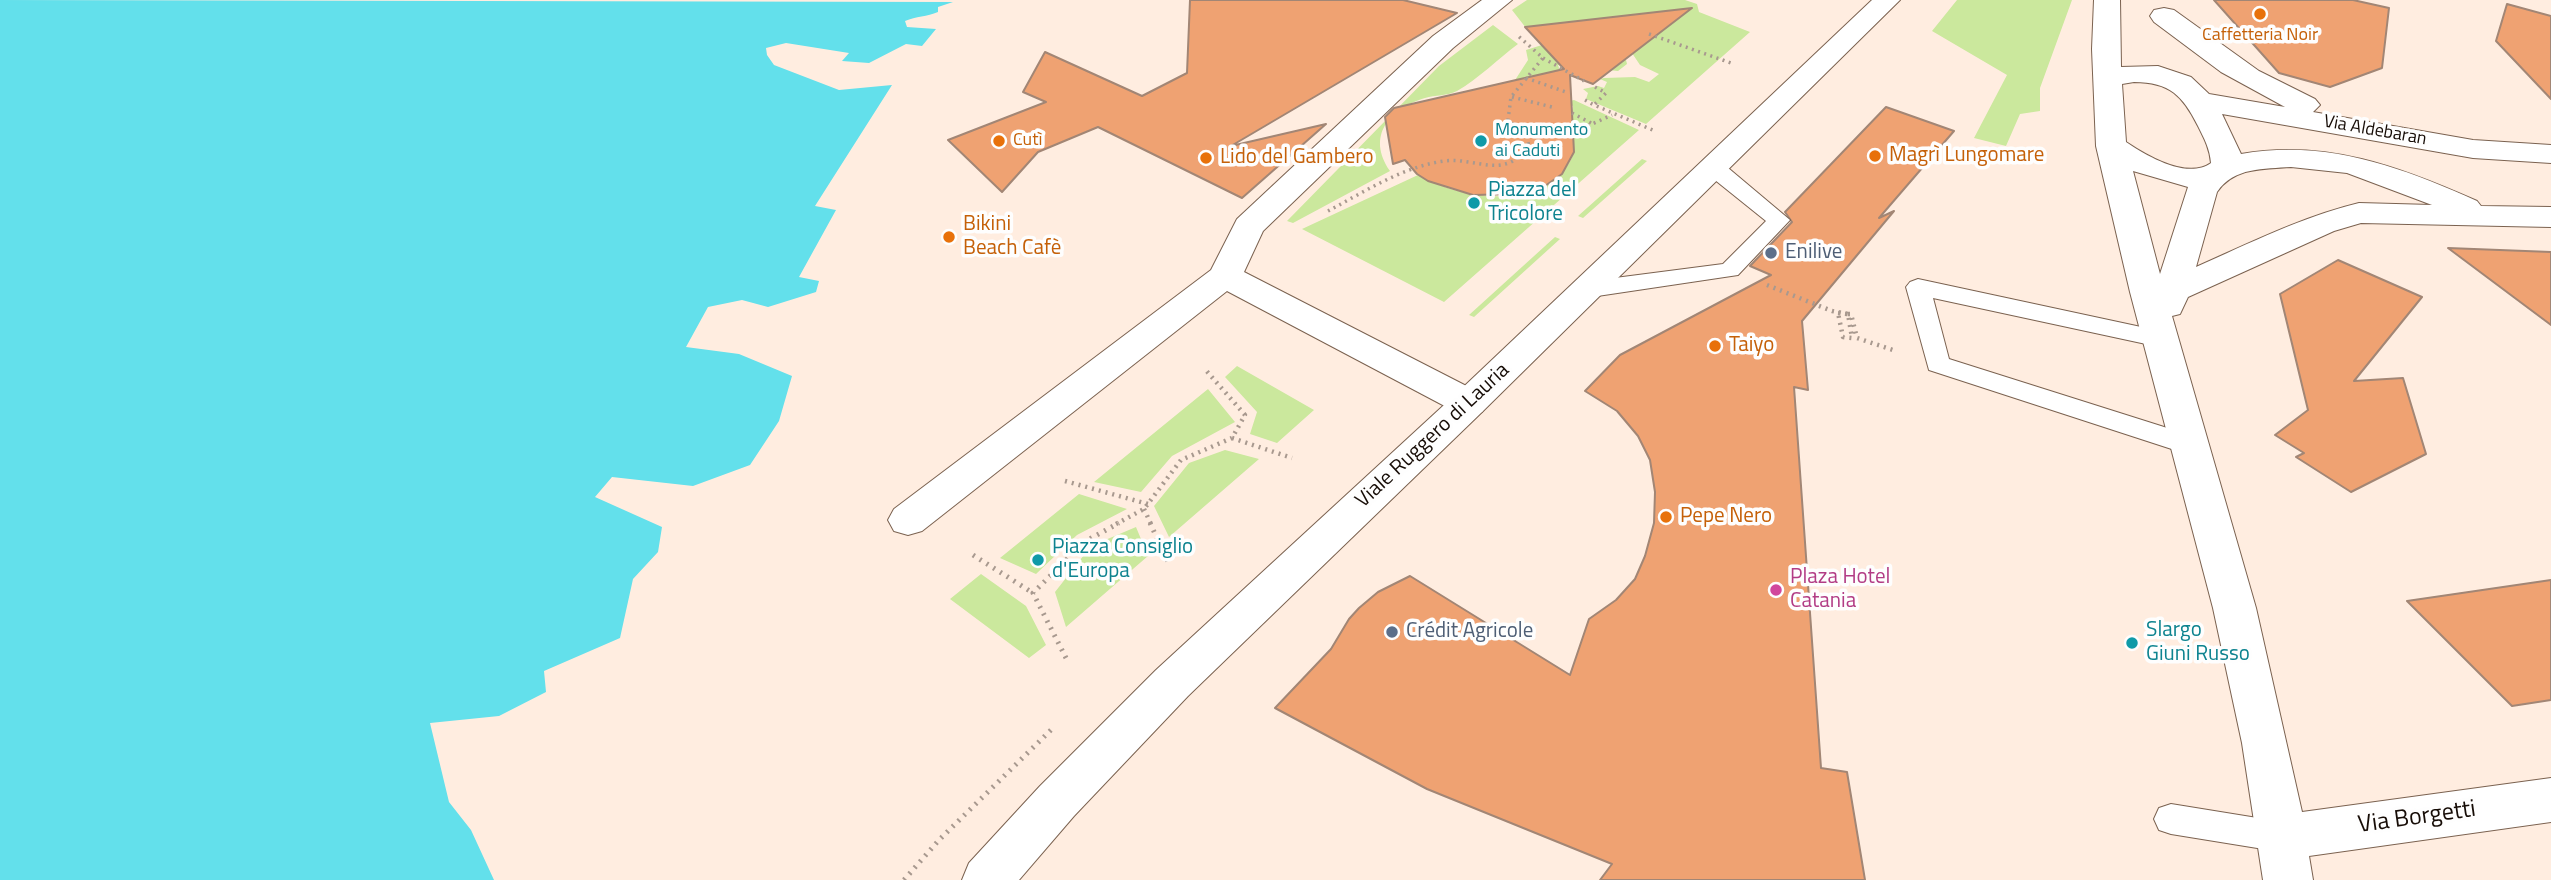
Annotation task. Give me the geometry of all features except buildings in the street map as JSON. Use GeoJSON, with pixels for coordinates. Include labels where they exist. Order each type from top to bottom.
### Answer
{"type":"FeatureCollection","features":[{"type":"Feature","properties":{"kind":"street","name":"Viale Ruggero di Lauria"},"geometry":{"type":"LineString","coordinates":[[987,880],[1057,802],[1172,683],[1469,403],[1887,0]]}},
{"type":"Feature","properties":{"kind":"street"},"geometry":{"type":"LineString","coordinates":[[2106,1],[2111,146],[2160,339],[2193,446],[2261,710],[2285,858]]}},
{"type":"Feature","properties":{"kind":"street"},"geometry":{"type":"LineString","coordinates":[[908,520],[1226,276],[1249,226],[1443,42],[1492,4]]}},
{"type":"Feature","properties":{"kind":"street"},"geometry":{"type":"LineString","coordinates":[[2160,339],[2171,291],[2201,192],[2219,171],[2228,155],[2190,92],[2168,8]]}},
{"type":"Feature","properties":{"kind":"street"},"geometry":{"type":"LineString","coordinates":[[2168,8],[2224,63],[2262,86],[2298,102],[2378,127],[2473,149]]}},
{"type":"Feature","properties":{"kind":"street","name":"Via Aldebaran"},"geometry":{"type":"LineString","coordinates":[[2110,79],[2126,72],[2143,72],[2190,92],[2473,149],[2551,154]]}},
{"type":"Feature","properties":{"kind":"street"},"geometry":{"type":"LineString","coordinates":[[2111,146],[2140,164],[2189,177],[2279,156],[2341,161],[2406,180],[2479,214]]}},
{"type":"Feature","properties":{"kind":"street"},"geometry":{"type":"LineString","coordinates":[[2171,291],[2322,224],[2359,213],[2551,217]]}},
{"type":"Feature","properties":{"kind":"street"},"geometry":{"type":"LineString","coordinates":[[1226,276],[1469,403]]}},
{"type":"Feature","properties":{"kind":"street","name":"Via Borgetti"},"geometry":{"type":"LineString","coordinates":[[2285,858],[2551,800]]}},
{"type":"Feature","properties":{"kind":"lane"},"geometry":{"type":"LineString","coordinates":[[1584,290],[1730,270],[1779,220],[1713,167]]}},
{"type":"Feature","properties":{"kind":"lane"},"geometry":{"type":"LineString","coordinates":[[2160,339],[1918,287],[1938,364],[2193,446]]}},
{"type":"Feature","properties":{"kind":"lane"},"geometry":{"type":"LineString","coordinates":[[2171,818],[2285,858]]}},
{"type":"Feature","properties":{"kind":"path"},"geometry":{"type":"LineString","coordinates":[[1492,4],[1543,58],[1584,81]]}},
{"type":"Feature","properties":{"kind":"path"},"geometry":{"type":"LineString","coordinates":[[1649,34],[1731,63]]}},
{"type":"Feature","properties":{"kind":"path"},"geometry":{"type":"LineString","coordinates":[[1328,211],[1397,175],[1443,161],[1494,167],[1524,156],[1529,146],[1526,135],[1508,120],[1511,97],[1543,58]]}},
{"type":"Feature","properties":{"kind":"path"},"geometry":{"type":"LineString","coordinates":[[1527,78],[1566,92]]}},
{"type":"Feature","properties":{"kind":"path"},"geometry":{"type":"LineString","coordinates":[[1594,105],[1605,93],[1595,87]]}},
{"type":"Feature","properties":{"kind":"path"},"geometry":{"type":"LineString","coordinates":[[1511,97],[1552,107]]}},
{"type":"Feature","properties":{"kind":"path"},"geometry":{"type":"LineString","coordinates":[[1585,100],[1655,131]]}},
{"type":"Feature","properties":{"kind":"path"},"geometry":{"type":"LineString","coordinates":[[1572,113],[1594,124]]}},
{"type":"Feature","properties":{"kind":"path"},"geometry":{"type":"LineString","coordinates":[[1570,134],[1612,114]]}},
{"type":"Feature","properties":{"kind":"path"},"geometry":{"type":"LineString","coordinates":[[1730,270],[1832,311],[1848,312],[1850,325],[1852,338],[1843,337],[1838,313],[1851,314],[1857,338]]}},
{"type":"Feature","properties":{"kind":"path"},"geometry":{"type":"LineString","coordinates":[[1033,593],[1084,542],[1146,507],[1181,460],[1232,438],[1245,415],[1205,368]]}},
{"type":"Feature","properties":{"kind":"path"},"geometry":{"type":"LineString","coordinates":[[1232,438],[1292,458]]}},
{"type":"Feature","properties":{"kind":"path"},"geometry":{"type":"LineString","coordinates":[[1065,481],[1146,507]]}},
{"type":"Feature","properties":{"kind":"path"},"geometry":{"type":"LineString","coordinates":[[1146,507],[1170,566]]}},
{"type":"Feature","properties":{"kind":"path"},"geometry":{"type":"LineString","coordinates":[[973,555],[1033,593],[1066,658]]}},
{"type":"Feature","properties":{"kind":"green space"},"geometry":{"type":"Polygon","coordinates":[[[1527,0],[1685,0],[1697,4],[1699,12],[1750,32],[1646,124],[1586,99],[1588,93],[1583,89],[1598,86],[1604,88],[1607,82],[1600,79],[1604,78],[1635,77],[1649,82],[1659,74],[1640,65],[1628,47],[1526,28],[1512,10],[1527,0]]]}},
{"type":"Feature","properties":{"kind":"green space"},"geometry":{"type":"Polygon","coordinates":[[[1957,0],[2072,0],[2040,88],[2040,111],[2020,114],[2006,146],[1974,138],[2007,75],[1932,31],[1957,0]]]}},
{"type":"Feature","properties":{"kind":"green space"},"geometry":{"type":"Polygon","coordinates":[[[1493,25],[1518,44],[1457,91],[1412,103],[1392,117],[1385,125],[1380,146],[1390,171],[1293,223],[1287,221],[1439,66],[1493,25]]]}},
{"type":"Feature","properties":{"kind":"green space"},"geometry":{"type":"Polygon","coordinates":[[[1542,45],[1610,52],[1626,60],[1627,64],[1618,71],[1558,65],[1560,71],[1497,108],[1528,60],[1526,50],[1542,45]]]}},
{"type":"Feature","properties":{"kind":"green space"},"geometry":{"type":"Polygon","coordinates":[[[1574,100],[1639,130],[1444,302],[1302,229],[1418,175],[1458,191],[1481,195],[1527,193],[1547,185],[1563,172],[1574,152],[1570,134],[1573,106],[1566,102],[1574,100]]]}},
{"type":"Feature","properties":{"kind":"green space"},"geometry":{"type":"Polygon","coordinates":[[[1642,159],[1647,161],[1583,218],[1578,216],[1642,159]]]}},
{"type":"Feature","properties":{"kind":"green space"},"geometry":{"type":"Polygon","coordinates":[[[1555,237],[1560,239],[1474,317],[1469,315],[1555,237]]]}},
{"type":"Feature","properties":{"kind":"green space"},"geometry":{"type":"Polygon","coordinates":[[[1237,366],[1314,410],[1277,443],[1250,434],[1257,412],[1225,377],[1237,366]]]}},
{"type":"Feature","properties":{"kind":"green space"},"geometry":{"type":"Polygon","coordinates":[[[1208,389],[1235,422],[1172,456],[1141,492],[1094,482],[1208,389]]]}},
{"type":"Feature","properties":{"kind":"green space"},"geometry":{"type":"Polygon","coordinates":[[[1225,450],[1259,459],[1169,537],[1154,506],[1189,463],[1225,450]]]}},
{"type":"Feature","properties":{"kind":"green space"},"geometry":{"type":"Polygon","coordinates":[[[1079,494],[1127,509],[1077,535],[1036,574],[1000,558],[1079,494]]]}},
{"type":"Feature","properties":{"kind":"green space"},"geometry":{"type":"Polygon","coordinates":[[[1136,527],[1148,556],[1066,627],[1055,592],[1091,546],[1136,527]]]}},
{"type":"Feature","properties":{"kind":"green space"},"geometry":{"type":"Polygon","coordinates":[[[981,574],[1026,606],[1046,645],[1029,658],[950,599],[981,574]]]}},
{"type":"Feature","properties":{"kind":"water"},"geometry":{"type":"Polygon","coordinates":[[[0,0],[953,2],[938,7],[938,12],[905,21],[907,27],[936,29],[922,46],[906,44],[869,63],[842,61],[849,53],[786,43],[766,48],[774,65],[839,90],[892,85],[815,206],[836,210],[799,277],[819,281],[816,292],[768,307],[742,300],[708,307],[686,347],[739,354],[792,376],[779,421],[750,465],[693,486],[612,477],[595,497],[662,527],[658,552],[633,579],[620,638],[544,671],[546,692],[499,716],[430,723],[449,802],[471,830],[494,880],[0,880],[0,0]]]}},
{"type":"Feature","properties":{"kind":"place","name":"Caffetteria Noir"},"geometry":{"type":"Point","coordinates":[2260,14]}},
{"type":"Feature","properties":{"kind":"place","name":"Cutì"},"geometry":{"type":"Point","coordinates":[999,141]}},
{"type":"Feature","properties":{"kind":"place","name":"Monumento ai Caduti"},"geometry":{"type":"Point","coordinates":[1481,141]}},
{"type":"Feature","properties":{"kind":"place","name":"Magrì Lungomare"},"geometry":{"type":"Point","coordinates":[1875,156]}},
{"type":"Feature","properties":{"kind":"place","name":"Lido del Gambero"},"geometry":{"type":"Point","coordinates":[1206,158]}},
{"type":"Feature","properties":{"kind":"place","name":"Piazza del Tricolore"},"geometry":{"type":"Point","coordinates":[1474,203]}},
{"type":"Feature","properties":{"kind":"place","name":"Bikini Beach Cafè"},"geometry":{"type":"Point","coordinates":[949,237]}},
{"type":"Feature","properties":{"kind":"place","name":"Enilive"},"geometry":{"type":"Point","coordinates":[1771,253]}},
{"type":"Feature","properties":{"kind":"place","name":"Taiyo"},"geometry":{"type":"Point","coordinates":[1715,346]}},
{"type":"Feature","properties":{"kind":"place","name":"Pepe Nero"},"geometry":{"type":"Point","coordinates":[1666,517]}},
{"type":"Feature","properties":{"kind":"place","name":"Piazza Consiglio d'Europa"},"geometry":{"type":"Point","coordinates":[1038,560]}},
{"type":"Feature","properties":{"kind":"place","name":"Plaza Hotel Catania"},"geometry":{"type":"Point","coordinates":[1776,590]}},
{"type":"Feature","properties":{"kind":"place","name":"Crédit Agricole"},"geometry":{"type":"Point","coordinates":[1392,632]}},
{"type":"Feature","properties":{"kind":"place","name":"Slargo Giuni Russo"},"geometry":{"type":"Point","coordinates":[2132,643]}}]}
